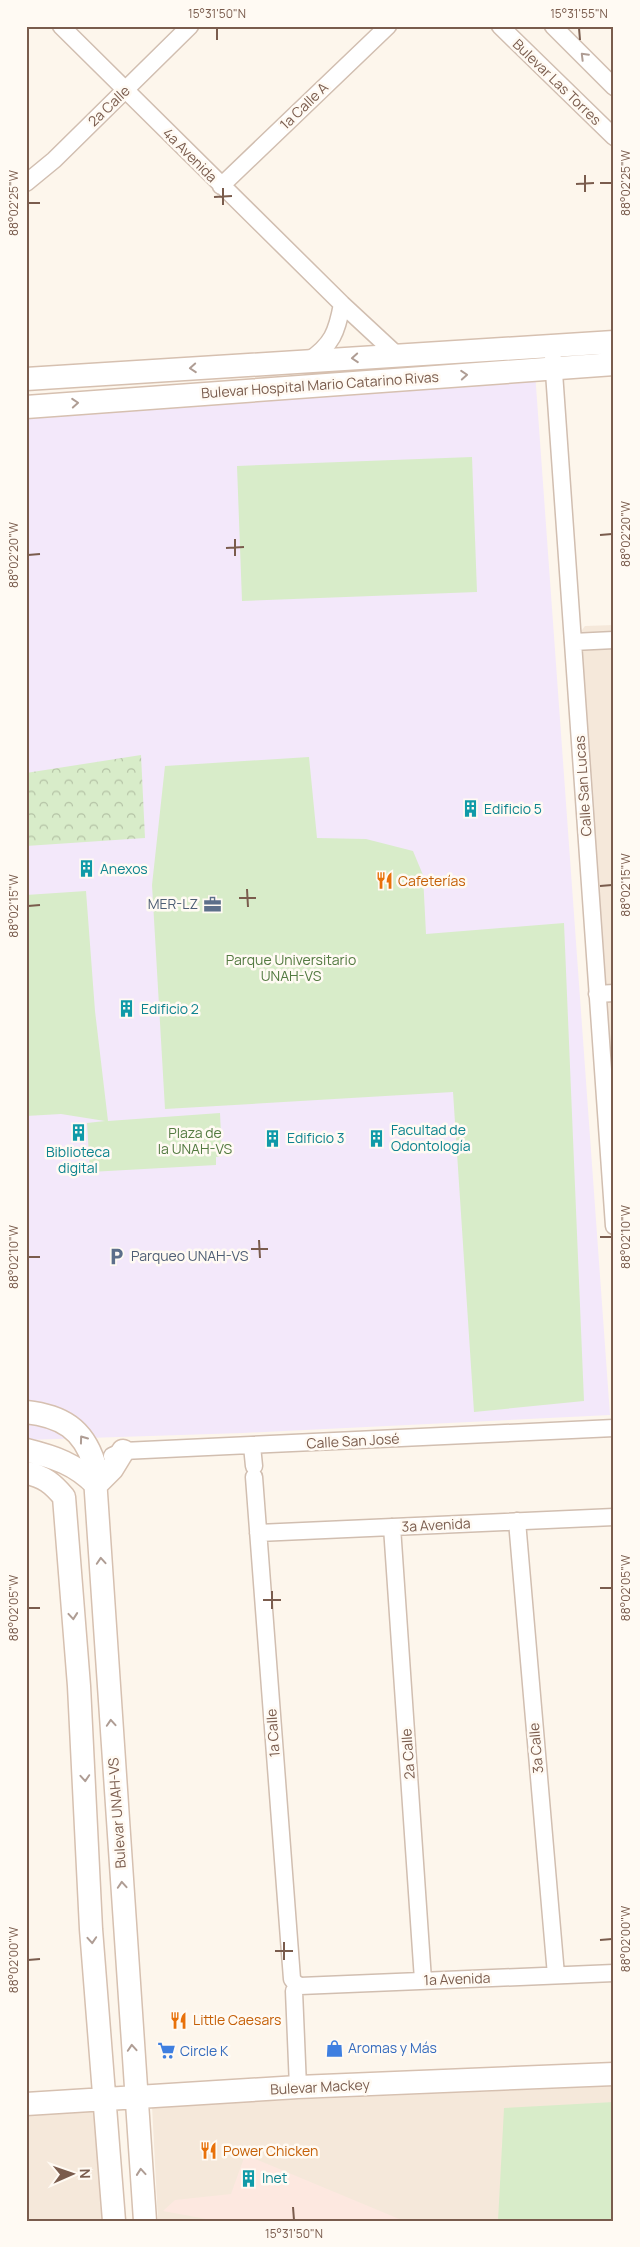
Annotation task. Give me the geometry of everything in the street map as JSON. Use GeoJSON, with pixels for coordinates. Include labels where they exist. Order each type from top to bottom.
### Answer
{"type":"FeatureCollection","features":[{"type":"Feature","properties":{"kind":"main road","name":"Bulevar Hospital Mario Catarino Rivas"},"geometry":{"type":"LineString","coordinates":[[26,379],[614,342]]}},
{"type":"Feature","properties":{"kind":"main road","name":"Bulevar Hospital Mario Catarino Rivas"},"geometry":{"type":"LineString","coordinates":[[26,407],[614,364]]}},
{"type":"Feature","properties":{"kind":"main road","name":"Bulevar UNAH-VS"},"geometry":{"type":"LineString","coordinates":[[26,1412],[54,1418],[79,1432],[89,1446],[95,1474],[135,2096],[145,2221]]}},
{"type":"Feature","properties":{"kind":"main road"},"geometry":{"type":"LineString","coordinates":[[26,1450],[56,1457],[87,1476],[112,1469],[123,1451]]}},
{"type":"Feature","properties":{"kind":"main road"},"geometry":{"type":"LineString","coordinates":[[26,1473],[40,1475],[64,1497],[79,1686],[92,1929],[114,2221]]}},
{"type":"Feature","properties":{"kind":"main road","name":"Bulevar Mackey"},"geometry":{"type":"LineString","coordinates":[[26,2104],[298,2087],[614,2074]]}},
{"type":"Feature","properties":{"kind":"street","name":"4a Avenida"},"geometry":{"type":"LineString","coordinates":[[61,26],[221,186],[397,355]]}},
{"type":"Feature","properties":{"kind":"street","name":"2a Calle"},"geometry":{"type":"LineString","coordinates":[[26,183],[54,160],[190,26]]}},
{"type":"Feature","properties":{"kind":"street","name":"1a Calle A"},"geometry":{"type":"LineString","coordinates":[[221,186],[388,26]]}},
{"type":"Feature","properties":{"kind":"street","name":"Bulevar Las Torres"},"geometry":{"type":"LineString","coordinates":[[500,26],[614,137]]}},
{"type":"Feature","properties":{"kind":"street"},"geometry":{"type":"LineString","coordinates":[[553,26],[614,87]]}},
{"type":"Feature","properties":{"kind":"street"},"geometry":{"type":"LineString","coordinates":[[308,361],[331,340],[337,328],[342,304]]}},
{"type":"Feature","properties":{"kind":"street","name":"Calle San Lucas"},"geometry":{"type":"LineString","coordinates":[[552,346],[573,642],[606,993],[614,1226]]}},
{"type":"Feature","properties":{"kind":"street"},"geometry":{"type":"LineString","coordinates":[[573,642],[614,640]]}},
{"type":"Feature","properties":{"kind":"street","name":"Calle San José"},"geometry":{"type":"LineString","coordinates":[[123,1451],[614,1428]]}},
{"type":"Feature","properties":{"kind":"street","name":"1a Calle"},"geometry":{"type":"LineString","coordinates":[[252,1446],[292,1979],[297,1988],[298,2087]]}},
{"type":"Feature","properties":{"kind":"street","name":"3a Avenida"},"geometry":{"type":"LineString","coordinates":[[258,1533],[614,1517]]}},
{"type":"Feature","properties":{"kind":"street","name":"3a Calle"},"geometry":{"type":"LineString","coordinates":[[517,1521],[556,1975]]}},
{"type":"Feature","properties":{"kind":"street","name":"2a Calle"},"geometry":{"type":"LineString","coordinates":[[392,1527],[423,1980]]}},
{"type":"Feature","properties":{"kind":"street","name":"1a Avenida"},"geometry":{"type":"LineString","coordinates":[[297,1988],[423,1980],[614,1973]]}},
{"type":"Feature","properties":{"kind":"shaded area"},"geometry":{"type":"Polygon","coordinates":[[[535,372],[610,1415],[243,1433],[26,1440],[26,416],[535,372]]]}},
{"type":"Feature","properties":{"kind":"shaded area"},"geometry":{"type":"Polygon","coordinates":[[[614,625],[614,1226],[573,642],[585,626],[614,625]]]}},
{"type":"Feature","properties":{"kind":"shaded area"},"geometry":{"type":"Polygon","coordinates":[[[614,2086],[614,2221],[158,2221],[152,2106],[614,2086]]]}},
{"type":"Feature","properties":{"kind":"shaded area"},"geometry":{"type":"Polygon","coordinates":[[[104,2099],[114,2221],[26,2221],[26,2103],[104,2099]]]}},
{"type":"Feature","properties":{"kind":"shaded area"},"geometry":{"type":"Polygon","coordinates":[[[245,2155],[404,2221],[217,2221],[163,2211],[175,2200],[231,2194],[245,2155]]]}},
{"type":"Feature","properties":{"kind":"green space"},"geometry":{"type":"Polygon","coordinates":[[[472,457],[477,592],[242,601],[237,466],[472,457]]]}},
{"type":"Feature","properties":{"kind":"green space"},"geometry":{"type":"Polygon","coordinates":[[[141,755],[145,838],[26,846],[26,773],[141,755]]]}},
{"type":"Feature","properties":{"kind":"green space","name":"Parque Universitario UNAH-VS"},"geometry":{"type":"Polygon","coordinates":[[[309,757],[317,838],[366,839],[413,851],[423,875],[426,934],[564,923],[584,1401],[474,1412],[453,1092],[165,1109],[152,885],[165,766],[309,757]]]}},
{"type":"Feature","properties":{"kind":"green space","name":"Plaza de la UNAH-VS"},"geometry":{"type":"Polygon","coordinates":[[[86,891],[95,1011],[108,1121],[220,1113],[222,1156],[216,1157],[216,1165],[90,1172],[87,1123],[105,1121],[61,1114],[26,1116],[26,895],[86,891]]]}},
{"type":"Feature","properties":{"kind":"green space"},"geometry":{"type":"Polygon","coordinates":[[[614,2102],[614,2221],[498,2221],[504,2108],[614,2102]]]}},
{"type":"Feature","properties":{"kind":"place","name":"Edificio 5"},"geometry":{"type":"Point","coordinates":[470,809]}},
{"type":"Feature","properties":{"kind":"place","name":"Anexos"},"geometry":{"type":"Point","coordinates":[86,869]}},
{"type":"Feature","properties":{"kind":"place","name":"Cafeterías"},"geometry":{"type":"Point","coordinates":[384,881]}},
{"type":"Feature","properties":{"kind":"place","name":"MER-LZ"},"geometry":{"type":"Point","coordinates":[212,904]}},
{"type":"Feature","properties":{"kind":"place","name":"Edificio 2"},"geometry":{"type":"Point","coordinates":[127,1009]}},
{"type":"Feature","properties":{"kind":"place","name":"Biblioteca digital"},"geometry":{"type":"Point","coordinates":[78,1132]}},
{"type":"Feature","properties":{"kind":"place","name":"Edificio 3"},"geometry":{"type":"Point","coordinates":[273,1138]}},
{"type":"Feature","properties":{"kind":"place","name":"Facultad de Odontología"},"geometry":{"type":"Point","coordinates":[377,1138]}},
{"type":"Feature","properties":{"kind":"place","name":"Parqueo UNAH-VS"},"geometry":{"type":"Point","coordinates":[117,1256]}},
{"type":"Feature","properties":{"kind":"place","name":"Little Caesars"},"geometry":{"type":"Point","coordinates":[179,2020]}},
{"type":"Feature","properties":{"kind":"place","name":"Aromas y Más"},"geometry":{"type":"Point","coordinates":[334,2048]}},
{"type":"Feature","properties":{"kind":"place","name":"Circle K"},"geometry":{"type":"Point","coordinates":[166,2051]}},
{"type":"Feature","properties":{"kind":"place","name":"Power Chicken"},"geometry":{"type":"Point","coordinates":[209,2151]}},
{"type":"Feature","properties":{"kind":"place","name":"Inet"},"geometry":{"type":"Point","coordinates":[248,2178]}}]}
